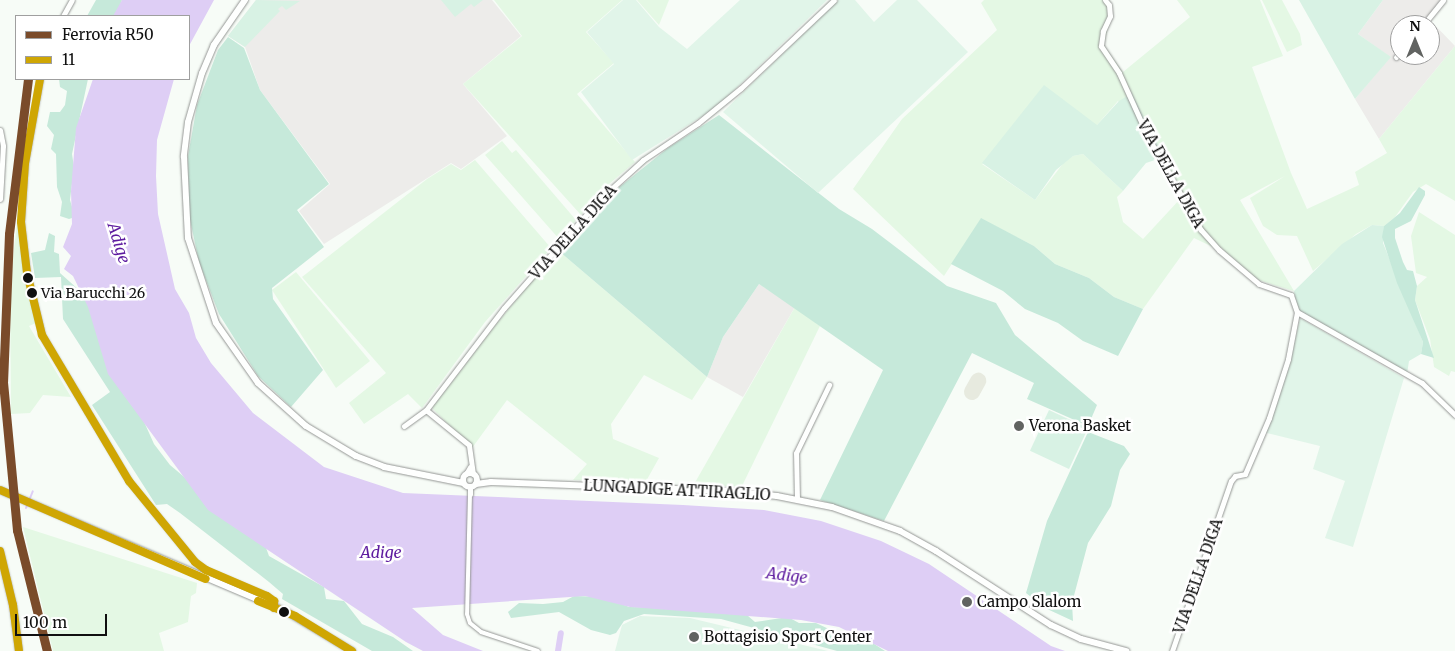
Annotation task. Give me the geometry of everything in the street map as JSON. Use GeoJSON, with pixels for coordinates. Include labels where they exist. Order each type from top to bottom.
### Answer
{"type":"FeatureCollection","features":[{"type":"Feature","properties":{"kind":"street"},"geometry":{"type":"LineString","coordinates":[[64,15],[72,0]]}},
{"type":"Feature","properties":{"kind":"street"},"geometry":{"type":"LineString","coordinates":[[245,0],[214,45],[202,73],[188,122],[184,157],[188,238],[216,323],[258,383],[306,426],[356,456],[384,467],[454,480],[468,477]]}},
{"type":"Feature","properties":{"kind":"street","name":"VIA DELLA DIGA"},"geometry":{"type":"LineString","coordinates":[[404,426],[426,410],[504,308],[600,199],[643,160],[735,94],[834,0]]}},
{"type":"Feature","properties":{"kind":"street","name":"VIA DELLA DIGA"},"geometry":{"type":"LineString","coordinates":[[1105,0],[1109,4],[1110,16],[1103,31],[1102,46],[1120,72],[1150,139],[1201,230],[1219,250],[1259,284],[1291,295],[1297,312],[1288,359],[1270,418],[1245,474],[1235,476],[1231,481],[1172,651]]}},
{"type":"Feature","properties":{"kind":"street"},"geometry":{"type":"LineString","coordinates":[[1431,15],[1443,0]]}},
{"type":"Feature","properties":{"kind":"street"},"geometry":{"type":"LineString","coordinates":[[40,80],[25,163],[21,222],[27,273],[42,335],[129,481],[195,562],[206,570],[267,596],[274,601],[274,608]]}},
{"type":"Feature","properties":{"kind":"street"},"geometry":{"type":"LineString","coordinates":[[0,130],[4,146],[0,199]]}},
{"type":"Feature","properties":{"kind":"street","name":"VIA DELLA DIGA"},"geometry":{"type":"LineString","coordinates":[[1297,312],[1422,384],[1455,415]]}},
{"type":"Feature","properties":{"kind":"street"},"geometry":{"type":"LineString","coordinates":[[797,499],[796,453],[829,385]]}},
{"type":"Feature","properties":{"kind":"street"},"geometry":{"type":"LineString","coordinates":[[426,410],[469,446],[470,467],[468,477],[472,488],[467,605],[470,623],[481,632],[538,651]]}},
{"type":"Feature","properties":{"kind":"street"},"geometry":{"type":"LineString","coordinates":[[468,477],[472,488]]}},
{"type":"Feature","properties":{"kind":"street","name":"LUNGADIGE ATTIRAGLIO"},"geometry":{"type":"LineString","coordinates":[[468,477],[490,482],[710,490],[797,499],[900,531],[962,566],[1051,625],[1081,639],[1126,651]]}},
{"type":"Feature","properties":{"kind":"street","name":"LUNGADIGE ATTIRAGLIO"},"geometry":{"type":"LineString","coordinates":[[472,488],[490,482]]}},
{"type":"Feature","properties":{"kind":"street"},"geometry":{"type":"LineString","coordinates":[[0,490],[295,616],[352,651]]}},
{"type":"Feature","properties":{"kind":"street"},"geometry":{"type":"LineString","coordinates":[[0,551],[13,605],[19,651]]}},
{"type":"Feature","properties":{"kind":"shaded area"},"geometry":{"type":"Polygon","coordinates":[[[256,0],[492,0],[521,36],[463,84],[507,136],[461,169],[451,163],[324,244],[299,211],[330,184],[260,90],[245,47],[228,36],[256,0]]]}},
{"type":"Feature","properties":{"kind":"shaded area"},"geometry":{"type":"Polygon","coordinates":[[[1383,0],[1442,0],[1432,15],[1390,15],[1390,57],[1358,34],[1383,0]]]}},
{"type":"Feature","properties":{"kind":"shaded area"},"geometry":{"type":"Polygon","coordinates":[[[1440,30],[1455,46],[1440,64],[1440,30]]]}},
{"type":"Feature","properties":{"kind":"shaded area"},"geometry":{"type":"Polygon","coordinates":[[[1390,57],[1390,65],[1439,65],[1379,139],[1355,99],[1390,57]]]}},
{"type":"Feature","properties":{"kind":"shaded area"},"geometry":{"type":"Polygon","coordinates":[[[759,284],[795,307],[743,397],[707,377],[723,337],[759,284]]]}},
{"type":"Feature","properties":{"kind":"green space"},"geometry":{"type":"Polygon","coordinates":[[[96,0],[122,0],[116,15],[88,15],[96,0]]]}},
{"type":"Feature","properties":{"kind":"green space"},"geometry":{"type":"Polygon","coordinates":[[[256,0],[300,1],[286,10],[282,6],[278,9],[280,11],[245,47],[228,36],[256,0]]]}},
{"type":"Feature","properties":{"kind":"green space"},"geometry":{"type":"Polygon","coordinates":[[[441,0],[483,0],[474,7],[471,4],[455,17],[441,0]]]}},
{"type":"Feature","properties":{"kind":"green space"},"geometry":{"type":"Polygon","coordinates":[[[494,0],[622,0],[586,32],[614,63],[577,94],[635,162],[596,195],[581,215],[463,84],[522,36],[494,0]]]}},
{"type":"Feature","properties":{"kind":"green space"},"geometry":{"type":"Polygon","coordinates":[[[623,0],[636,0],[659,27],[687,49],[740,0],[827,0],[717,107],[632,160],[581,92],[614,64],[587,32],[623,0]]]}},
{"type":"Feature","properties":{"kind":"green space"},"geometry":{"type":"Polygon","coordinates":[[[637,0],[669,0],[659,25],[637,0]]]}},
{"type":"Feature","properties":{"kind":"green space"},"geometry":{"type":"Polygon","coordinates":[[[838,0],[855,0],[874,22],[897,0],[917,0],[968,52],[818,193],[723,112],[838,0]]]}},
{"type":"Feature","properties":{"kind":"green space"},"geometry":{"type":"Polygon","coordinates":[[[984,0],[1109,0],[1111,15],[1104,45],[1123,72],[1190,17],[1177,0],[1260,0],[1283,56],[1252,67],[1291,173],[1307,209],[1359,185],[1355,172],[1387,153],[1379,139],[1455,46],[1455,201],[1426,184],[1413,192],[1395,217],[1384,226],[1372,225],[1356,234],[1313,271],[1297,236],[1277,235],[1263,226],[1250,198],[1285,176],[1240,200],[1294,291],[1258,280],[1223,252],[1194,238],[1143,309],[1114,297],[1089,278],[1055,264],[1034,246],[981,219],[944,276],[853,189],[902,119],[997,30],[981,3],[984,0]],[[1118,101],[1097,125],[982,164],[1035,200],[1065,161],[1073,156],[1083,154],[1123,191],[1117,197],[1123,222],[1143,239],[1181,198],[1164,157],[1118,101]]]}},
{"type":"Feature","properties":{"kind":"green space"},"geometry":{"type":"Polygon","coordinates":[[[1262,0],[1282,0],[1300,34],[1302,45],[1287,52],[1262,0]]]}},
{"type":"Feature","properties":{"kind":"green space"},"geometry":{"type":"Polygon","coordinates":[[[1299,0],[1383,0],[1358,34],[1390,58],[1355,99],[1299,0]]]}},
{"type":"Feature","properties":{"kind":"green space"},"geometry":{"type":"Polygon","coordinates":[[[228,37],[244,48],[260,90],[329,184],[297,210],[324,247],[272,288],[273,299],[323,370],[291,407],[258,376],[219,314],[199,262],[189,215],[188,156],[197,105],[218,50],[228,37]]]}},
{"type":"Feature","properties":{"kind":"green space"},"geometry":{"type":"Polygon","coordinates":[[[59,80],[88,80],[72,154],[74,167],[70,200],[75,217],[69,219],[60,216],[62,202],[57,187],[56,154],[51,149],[54,135],[47,126],[50,112],[60,112],[65,105],[67,91],[60,87],[59,80]]]}},
{"type":"Feature","properties":{"kind":"green space"},"geometry":{"type":"Polygon","coordinates":[[[1044,85],[1097,125],[1119,101],[1132,93],[1164,157],[1146,163],[1123,191],[1083,154],[1073,156],[1056,170],[1035,200],[982,163],[1044,85]]]}},
{"type":"Feature","properties":{"kind":"green space"},"geometry":{"type":"Polygon","coordinates":[[[719,115],[839,209],[872,229],[947,286],[996,303],[1015,335],[1097,405],[1088,426],[1027,399],[1034,383],[972,353],[884,521],[820,500],[883,370],[759,284],[723,337],[707,377],[560,252],[612,193],[668,148],[719,115]]]}},
{"type":"Feature","properties":{"kind":"green space"},"geometry":{"type":"Polygon","coordinates":[[[502,141],[512,153],[516,150],[576,220],[560,240],[485,155],[502,141]]]}},
{"type":"Feature","properties":{"kind":"green space"},"geometry":{"type":"Polygon","coordinates":[[[475,160],[551,248],[485,322],[422,408],[408,394],[364,424],[349,403],[386,373],[302,277],[427,179],[451,164],[461,170],[475,160]]]}},
{"type":"Feature","properties":{"kind":"green space"},"geometry":{"type":"Polygon","coordinates":[[[1419,187],[1425,191],[1425,195],[1411,221],[1395,229],[1395,238],[1407,270],[1413,271],[1417,286],[1415,300],[1434,358],[1421,354],[1423,342],[1397,283],[1382,237],[1384,226],[1400,213],[1419,187]]]}},
{"type":"Feature","properties":{"kind":"green space"},"geometry":{"type":"Polygon","coordinates":[[[1419,212],[1455,235],[1455,372],[1451,371],[1449,376],[1434,367],[1430,339],[1415,300],[1417,286],[1427,277],[1416,273],[1411,236],[1419,212]]]}},
{"type":"Feature","properties":{"kind":"green space"},"geometry":{"type":"Polygon","coordinates":[[[18,215],[22,258],[36,323],[29,326],[71,397],[43,395],[30,413],[11,414],[10,282],[18,215]]]}},
{"type":"Feature","properties":{"kind":"green space"},"geometry":{"type":"Polygon","coordinates":[[[981,218],[1034,246],[1055,264],[1089,278],[1114,297],[1143,309],[1118,356],[1083,341],[1058,323],[1025,309],[1003,291],[951,264],[981,218]]]}},
{"type":"Feature","properties":{"kind":"green space"},"geometry":{"type":"Polygon","coordinates":[[[1372,225],[1384,226],[1383,243],[1423,342],[1421,354],[1409,361],[1407,374],[1297,310],[1294,291],[1342,244],[1372,225]]]}},
{"type":"Feature","properties":{"kind":"green space"},"geometry":{"type":"Polygon","coordinates":[[[49,233],[55,236],[54,252],[59,254],[60,273],[89,299],[154,444],[170,465],[265,545],[269,556],[324,587],[326,599],[344,601],[362,624],[393,637],[413,651],[372,651],[282,599],[283,594],[269,582],[180,513],[167,504],[156,505],[92,405],[110,392],[63,319],[61,277],[35,278],[31,253],[45,250],[49,233]]]}},
{"type":"Feature","properties":{"kind":"green space"},"geometry":{"type":"Polygon","coordinates":[[[560,252],[707,377],[692,400],[644,375],[611,424],[613,439],[659,458],[645,483],[573,480],[587,464],[507,400],[472,448],[432,408],[493,328],[540,271],[560,252]]]}},
{"type":"Feature","properties":{"kind":"green space"},"geometry":{"type":"Polygon","coordinates":[[[296,272],[370,361],[336,388],[272,290],[296,272]]]}},
{"type":"Feature","properties":{"kind":"green space"},"geometry":{"type":"Polygon","coordinates":[[[795,307],[820,326],[742,486],[693,486],[795,307]]]}},
{"type":"Feature","properties":{"kind":"green space"},"geometry":{"type":"Polygon","coordinates":[[[1300,318],[1404,378],[1353,547],[1325,538],[1345,481],[1313,469],[1320,446],[1263,432],[1272,418],[1290,364],[1300,318]]]}},
{"type":"Feature","properties":{"kind":"green space"},"geometry":{"type":"Polygon","coordinates":[[[1049,410],[1088,428],[1069,469],[1030,451],[1049,410]]]}},
{"type":"Feature","properties":{"kind":"green space"},"geometry":{"type":"Polygon","coordinates":[[[1088,432],[1124,446],[1130,454],[1120,470],[1111,506],[1088,543],[1072,603],[1073,621],[1045,608],[1026,593],[1047,521],[1088,432]]]}},
{"type":"Feature","properties":{"kind":"green space"},"geometry":{"type":"Polygon","coordinates":[[[23,527],[197,583],[196,593],[191,596],[188,622],[159,633],[164,651],[53,651],[23,527]]]}},
{"type":"Feature","properties":{"kind":"green space"},"geometry":{"type":"Polygon","coordinates":[[[574,596],[605,597],[629,607],[740,609],[755,622],[788,617],[799,623],[816,623],[848,638],[868,640],[885,651],[837,651],[721,619],[644,614],[624,621],[616,633],[610,635],[591,630],[559,612],[511,618],[508,612],[519,603],[543,604],[563,602],[574,596]]]}},
{"type":"Feature","properties":{"kind":"green space","name":"Bottagisio Sport Center"},"geometry":{"type":"Polygon","coordinates":[[[640,616],[690,618],[828,651],[615,651],[622,625],[640,616]]]}},
{"type":"Feature","properties":{"kind":"water"},"geometry":{"type":"Polygon","coordinates":[[[122,0],[214,0],[190,44],[190,15],[114,15],[122,0]]]}},
{"type":"Feature","properties":{"kind":"water","name":"Adige"},"geometry":{"type":"Polygon","coordinates":[[[93,80],[174,80],[157,140],[156,176],[158,214],[175,289],[189,313],[196,338],[211,363],[253,413],[324,467],[403,493],[764,510],[821,521],[881,541],[929,564],[1051,646],[1065,651],[888,651],[839,627],[801,620],[630,607],[585,596],[412,608],[443,635],[483,651],[423,651],[406,642],[208,510],[108,374],[88,307],[73,276],[64,269],[71,256],[63,247],[72,224],[71,191],[76,128],[93,80]]]}},
{"type":"Feature","properties":{"kind":"waterway"},"geometry":{"type":"LineString","coordinates":[[26,508],[33,491]]}},
{"type":"Feature","properties":{"kind":"waterway"},"geometry":{"type":"LineString","coordinates":[[558,651],[561,633]]}},
{"type":"Feature","properties":{"kind":"taxiway"},"geometry":{"type":"LineString","coordinates":[[972,392],[978,381]]}},
{"type":"Feature","properties":{"kind":"rail line","name":"R50"},"geometry":{"type":"LineString","coordinates":[[28,80],[9,234],[3,382],[17,530],[47,651]]}},
{"type":"Feature","properties":{"kind":"transit line","name":"11"},"geometry":{"type":"LineString","coordinates":[[40,80],[25,163],[21,222],[27,273],[42,335],[129,481],[195,562],[206,570],[267,596],[274,601],[274,608]]}},
{"type":"Feature","properties":{"kind":"transit line","name":"11"},"geometry":{"type":"LineString","coordinates":[[0,490],[206,579]]}},
{"type":"Feature","properties":{"kind":"transit line","name":"11"},"geometry":{"type":"LineString","coordinates":[[0,551],[13,605],[19,651]]}},
{"type":"Feature","properties":{"kind":"transit line","name":"11"},"geometry":{"type":"LineString","coordinates":[[258,601],[295,616],[352,651]]}},
{"type":"Feature","properties":{"kind":"place","name":"Via Barucchi 26"},"geometry":{"type":"Point","coordinates":[32,293]}},
{"type":"Feature","properties":{"kind":"place","name":"Verona Basket"},"geometry":{"type":"Point","coordinates":[1019,426]}},
{"type":"Feature","properties":{"kind":"place","name":"Campo Slalom"},"geometry":{"type":"Point","coordinates":[967,602]}},
{"type":"Feature","properties":{"kind":"place","name":"Bottagisio Sport Center"},"geometry":{"type":"Point","coordinates":[694,637]}}]}
